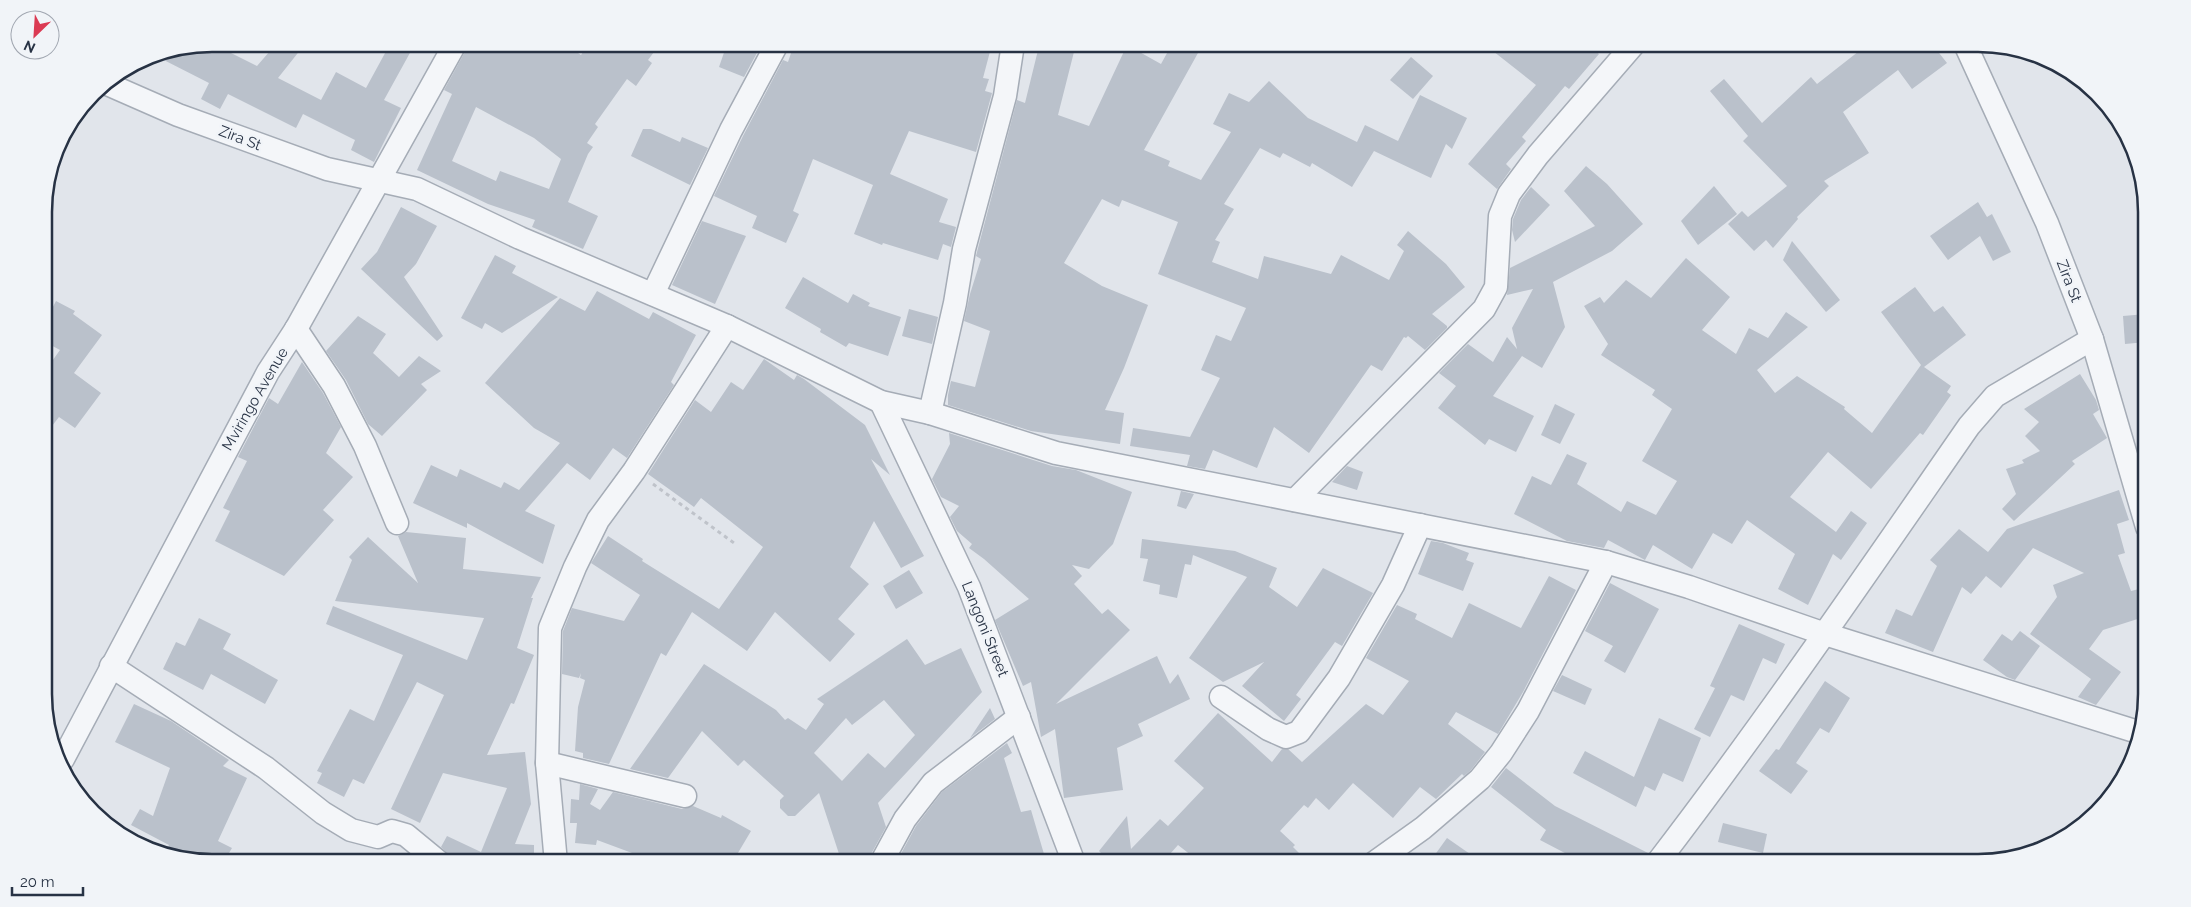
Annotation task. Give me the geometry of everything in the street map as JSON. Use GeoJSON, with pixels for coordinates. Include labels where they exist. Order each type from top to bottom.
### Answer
{"type":"FeatureCollection","features":[{"type":"Feature","properties":{"kind":"street"},"geometry":{"type":"LineString","coordinates":[[1295,500],[1484,309],[1496,287],[1500,216],[1510,194],[1538,155],[1627,52]]}},
{"type":"Feature","properties":{"kind":"street","name":"Zira St"},"geometry":{"type":"LineString","coordinates":[[1969,52],[2047,223],[2092,339],[2138,496]]}},
{"type":"Feature","properties":{"kind":"street","name":"Mviringo Avenue"},"geometry":{"type":"LineString","coordinates":[[65,755],[268,372],[296,329],[450,53]]}},
{"type":"Feature","properties":{"kind":"street"},"geometry":{"type":"LineString","coordinates":[[653,294],[730,130],[772,53]]}},
{"type":"Feature","properties":{"kind":"street"},"geometry":{"type":"LineString","coordinates":[[930,413],[955,303],[964,249],[1005,96],[1012,53]]}},
{"type":"Feature","properties":{"kind":"street","name":"Zira St"},"geometry":{"type":"LineString","coordinates":[[114,87],[178,114],[280,153],[327,169],[417,190],[520,238],[727,326],[881,402],[930,413],[1056,453],[1606,562],[1689,587],[1825,634],[2134,731]]}},
{"type":"Feature","properties":{"kind":"street"},"geometry":{"type":"LineString","coordinates":[[555,854],[547,763],[550,628],[575,567],[598,520],[634,471],[727,326]]}},
{"type":"Feature","properties":{"kind":"street"},"geometry":{"type":"LineString","coordinates":[[296,329],[334,386],[365,446],[397,523]]}},
{"type":"Feature","properties":{"kind":"street"},"geometry":{"type":"LineString","coordinates":[[1663,854],[1725,773],[1825,634],[1970,426],[1995,396],[2092,339]]}},
{"type":"Feature","properties":{"kind":"street","name":"Langoni Street"},"geometry":{"type":"LineString","coordinates":[[881,402],[969,587],[1071,854]]}},
{"type":"Feature","properties":{"kind":"street"},"geometry":{"type":"LineString","coordinates":[[1221,697],[1268,729],[1286,737],[1299,732],[1339,678],[1393,585],[1420,525]]}},
{"type":"Feature","properties":{"kind":"street"},"geometry":{"type":"LineString","coordinates":[[1387,854],[1423,828],[1480,779],[1501,753],[1528,711],[1606,562]]}},
{"type":"Feature","properties":{"kind":"street"},"geometry":{"type":"LineString","coordinates":[[111,666],[266,768],[322,813],[337,822],[364,835],[378,837],[392,831],[406,835],[429,854]]}},
{"type":"Feature","properties":{"kind":"street"},"geometry":{"type":"LineString","coordinates":[[886,854],[905,819],[933,784],[1019,717]]}},
{"type":"Feature","properties":{"kind":"street"},"geometry":{"type":"LineString","coordinates":[[547,763],[685,796]]}},
{"type":"Feature","properties":{"kind":"path"},"geometry":{"type":"LineString","coordinates":[[634,471],[734,543]]}},
{"type":"Feature","properties":{"kind":"building"},"geometry":{"type":"Polygon","coordinates":[[[1123,52],[1140,52],[1161,64],[1167,52],[1198,52],[1144,150],[1170,161],[1168,166],[1201,180],[1231,132],[1213,124],[1229,93],[1249,102],[1269,81],[1308,118],[1357,142],[1365,125],[1398,141],[1420,95],[1467,118],[1452,149],[1446,144],[1431,178],[1374,151],[1352,187],[1312,163],[1310,167],[1283,153],[1280,158],[1260,148],[1224,204],[1234,209],[1215,240],[1220,242],[1212,262],[1258,279],[1264,256],[1331,274],[1341,255],[1389,280],[1404,251],[1397,245],[1408,231],[1446,264],[1465,287],[1432,314],[1447,328],[1425,350],[1408,336],[1404,337],[1382,371],[1371,365],[1309,453],[1274,427],[1257,468],[1213,450],[1205,469],[1187,466],[1190,455],[1130,446],[1133,428],[1190,437],[1220,378],[1201,370],[1216,335],[1231,341],[1246,308],[1158,274],[1178,222],[1122,200],[1119,207],[1102,199],[1064,263],[1102,286],[1148,305],[1124,368],[1105,410],[1124,413],[1120,444],[1031,431],[948,405],[951,381],[975,387],[990,331],[964,321],[981,259],[976,256],[1017,100],[1025,103],[1037,53],[1074,53],[1058,115],[1089,126],[1123,52]]]}},
{"type":"Feature","properties":{"kind":"building"},"geometry":{"type":"Polygon","coordinates":[[[1494,52],[1597,52],[1599,54],[1569,89],[1565,86],[1522,137],[1526,141],[1506,164],[1511,169],[1497,189],[1468,164],[1536,85],[1494,52]]]}},
{"type":"Feature","properties":{"kind":"building"},"geometry":{"type":"Polygon","coordinates":[[[1858,52],[1938,52],[1947,63],[1912,89],[1898,70],[1843,112],[1869,153],[1824,181],[1829,186],[1797,217],[1798,219],[1773,248],[1766,240],[1754,251],[1728,224],[1742,211],[1748,217],[1787,186],[1743,141],[1748,136],[1710,91],[1724,79],[1762,123],[1811,77],[1817,84],[1858,52]]]}},
{"type":"Feature","properties":{"kind":"building"},"geometry":{"type":"Polygon","coordinates":[[[202,53],[231,53],[257,66],[268,53],[298,53],[278,78],[321,100],[336,72],[366,88],[385,53],[410,53],[384,100],[401,108],[374,162],[351,150],[355,140],[303,114],[296,128],[228,94],[220,109],[201,99],[209,83],[164,60],[202,53]]]}},
{"type":"Feature","properties":{"kind":"building"},"geometry":{"type":"Polygon","coordinates":[[[464,53],[578,53],[581,55],[582,53],[653,53],[648,60],[652,63],[636,86],[627,79],[595,124],[598,127],[587,143],[593,147],[588,154],[568,202],[598,216],[583,249],[532,227],[535,220],[488,204],[417,170],[452,94],[444,90],[464,53]],[[476,107],[452,161],[496,181],[500,171],[549,189],[561,159],[534,138],[476,107]]]}},
{"type":"Feature","properties":{"kind":"building"},"geometry":{"type":"Polygon","coordinates":[[[724,53],[757,53],[744,77],[719,67],[724,53]]]}},
{"type":"Feature","properties":{"kind":"building"},"geometry":{"type":"Polygon","coordinates":[[[791,53],[990,53],[983,78],[989,79],[985,91],[992,93],[976,152],[909,131],[890,174],[948,199],[939,222],[956,227],[951,247],[943,244],[938,260],[883,243],[882,245],[854,234],[873,185],[813,159],[793,211],[799,214],[786,243],[752,228],[757,216],[714,196],[783,60],[788,62],[791,53]]]}},
{"type":"Feature","properties":{"kind":"building"},"geometry":{"type":"Polygon","coordinates":[[[1411,57],[1433,76],[1413,99],[1390,80],[1411,57]]]}},
{"type":"Feature","properties":{"kind":"building"},"geometry":{"type":"Polygon","coordinates":[[[643,129],[651,129],[680,142],[682,137],[708,148],[690,185],[631,156],[643,129]]]}},
{"type":"Feature","properties":{"kind":"building"},"geometry":{"type":"Polygon","coordinates":[[[1586,166],[1607,184],[1643,224],[1612,251],[1553,282],[1565,327],[1542,368],[1522,356],[1493,396],[1534,416],[1516,452],[1489,439],[1485,445],[1438,408],[1456,386],[1439,373],[1468,344],[1493,362],[1507,337],[1517,349],[1512,328],[1533,289],[1507,295],[1510,268],[1595,226],[1564,191],[1586,166]]]}},
{"type":"Feature","properties":{"kind":"building"},"geometry":{"type":"Polygon","coordinates":[[[1714,186],[1737,214],[1698,245],[1681,221],[1714,186]]]}},
{"type":"Feature","properties":{"kind":"building"},"geometry":{"type":"Polygon","coordinates":[[[1531,187],[1550,205],[1515,242],[1512,230],[1513,219],[1521,200],[1531,187]]]}},
{"type":"Feature","properties":{"kind":"building"},"geometry":{"type":"Polygon","coordinates":[[[1978,202],[1987,217],[1992,214],[2011,252],[1993,261],[1980,236],[1948,260],[1930,236],[1978,202]]]}},
{"type":"Feature","properties":{"kind":"building"},"geometry":{"type":"Polygon","coordinates":[[[401,207],[437,226],[416,264],[404,277],[443,336],[437,341],[361,269],[377,252],[401,207]]]}},
{"type":"Feature","properties":{"kind":"building"},"geometry":{"type":"Polygon","coordinates":[[[702,221],[746,236],[715,304],[672,285],[702,221]]]}},
{"type":"Feature","properties":{"kind":"building"},"geometry":{"type":"Polygon","coordinates":[[[1792,241],[1840,300],[1826,312],[1783,260],[1792,241]]]}},
{"type":"Feature","properties":{"kind":"building"},"geometry":{"type":"Polygon","coordinates":[[[495,255],[516,266],[512,273],[558,297],[502,333],[485,323],[482,329],[461,318],[495,255]]]}},
{"type":"Feature","properties":{"kind":"building"},"geometry":{"type":"Polygon","coordinates":[[[1686,258],[1730,297],[1702,330],[1736,354],[1749,328],[1768,338],[1786,312],[1808,327],[1757,370],[1775,393],[1797,376],[1845,407],[1844,409],[1872,433],[1921,365],[1881,312],[1915,287],[1934,312],[1943,306],[1966,335],[1924,367],[1951,386],[1947,392],[1951,395],[1923,435],[1920,433],[1871,489],[1828,452],[1790,497],[1836,532],[1851,511],[1867,523],[1841,560],[1833,554],[1808,605],[1778,589],[1795,554],[1747,520],[1732,544],[1713,533],[1692,569],[1653,545],[1645,560],[1608,540],[1604,548],[1567,541],[1514,514],[1532,476],[1551,485],[1567,454],[1587,463],[1577,484],[1621,512],[1627,501],[1656,515],[1677,481],[1642,461],[1672,409],[1652,395],[1655,390],[1601,355],[1608,344],[1584,306],[1600,297],[1604,303],[1626,280],[1651,298],[1686,258]]]}},
{"type":"Feature","properties":{"kind":"building"},"geometry":{"type":"Polygon","coordinates":[[[803,277],[848,303],[853,294],[870,303],[868,306],[901,317],[888,356],[849,343],[846,347],[820,332],[821,329],[785,308],[803,277]]]}},
{"type":"Feature","properties":{"kind":"building"},"geometry":{"type":"Polygon","coordinates":[[[597,291],[649,319],[653,312],[696,335],[671,382],[674,385],[627,458],[613,448],[590,480],[567,463],[525,511],[555,525],[543,564],[467,523],[467,528],[413,503],[431,465],[457,477],[460,469],[501,488],[504,482],[519,490],[560,443],[534,428],[485,383],[560,298],[585,311],[597,291]]]}},
{"type":"Feature","properties":{"kind":"building"},"geometry":{"type":"Polygon","coordinates":[[[56,301],[75,311],[73,314],[102,335],[74,373],[101,393],[75,428],[59,417],[53,425],[53,360],[60,350],[53,346],[53,307],[56,301]]]}},
{"type":"Feature","properties":{"kind":"building"},"geometry":{"type":"Polygon","coordinates":[[[909,309],[938,317],[932,344],[902,336],[909,309]]]}},
{"type":"Feature","properties":{"kind":"building"},"geometry":{"type":"Polygon","coordinates":[[[2138,315],[2138,343],[2125,344],[2123,316],[2138,315]]]}},
{"type":"Feature","properties":{"kind":"building"},"geometry":{"type":"Polygon","coordinates":[[[358,316],[386,334],[373,353],[399,377],[419,356],[441,371],[421,384],[427,390],[382,436],[368,424],[346,380],[326,351],[358,316]]]}},
{"type":"Feature","properties":{"kind":"building"},"geometry":{"type":"Polygon","coordinates":[[[764,359],[794,380],[797,375],[804,379],[865,425],[890,475],[871,459],[924,556],[901,568],[874,521],[850,567],[869,584],[838,619],[855,634],[830,662],[775,612],[747,651],[692,612],[666,656],[661,653],[609,764],[583,758],[583,753],[575,751],[578,707],[585,680],[580,678],[581,673],[579,678],[562,674],[563,631],[572,608],[624,621],[640,595],[591,563],[608,536],[643,559],[642,561],[719,609],[763,547],[701,498],[694,507],[648,474],[695,400],[711,412],[731,382],[743,390],[764,359]]]}},
{"type":"Feature","properties":{"kind":"building"},"geometry":{"type":"Polygon","coordinates":[[[302,362],[323,393],[341,427],[326,453],[353,477],[323,510],[334,520],[284,576],[215,541],[230,511],[223,508],[247,461],[238,457],[269,398],[278,404],[302,362]]]}},
{"type":"Feature","properties":{"kind":"building"},"geometry":{"type":"Polygon","coordinates":[[[2080,374],[2096,400],[2099,410],[2093,414],[2107,438],[2072,461],[2075,464],[2014,521],[2002,509],[2016,494],[2006,469],[2024,463],[2022,460],[2040,451],[2025,436],[2039,422],[2024,409],[2080,374]]]}},
{"type":"Feature","properties":{"kind":"building"},"geometry":{"type":"Polygon","coordinates":[[[1555,404],[1575,414],[1560,444],[1541,435],[1555,404]]]}},
{"type":"Feature","properties":{"kind":"building"},"geometry":{"type":"Polygon","coordinates":[[[949,433],[1052,466],[1076,470],[1132,492],[1113,544],[1089,569],[1072,565],[1082,576],[1074,584],[1102,614],[1108,609],[1130,630],[1056,704],[1157,656],[1170,684],[1178,674],[1190,699],[1138,724],[1143,736],[1117,748],[1123,790],[1064,798],[1055,729],[1041,737],[1031,682],[1023,686],[995,620],[1029,599],[969,548],[972,544],[957,531],[950,517],[959,506],[941,497],[932,479],[950,444],[949,433]]]}},
{"type":"Feature","properties":{"kind":"building"},"geometry":{"type":"Polygon","coordinates":[[[1347,466],[1363,472],[1357,490],[1332,482],[1347,466]]]}},
{"type":"Feature","properties":{"kind":"building"},"geometry":{"type":"Polygon","coordinates":[[[2119,490],[2129,520],[2117,524],[2125,553],[2118,555],[2131,591],[2138,589],[2138,619],[2103,630],[2089,649],[2121,672],[2096,705],[2078,697],[2091,679],[2030,634],[2057,597],[2053,585],[2084,573],[2033,548],[2001,588],[1986,576],[1971,594],[1962,587],[1933,652],[1885,633],[1896,609],[1912,616],[1937,566],[1930,560],[1959,529],[1988,552],[2007,529],[2119,490]]]}},
{"type":"Feature","properties":{"kind":"building"},"geometry":{"type":"Polygon","coordinates":[[[1181,491],[1194,494],[1186,509],[1177,506],[1181,491]]]}},
{"type":"Feature","properties":{"kind":"building"},"geometry":{"type":"Polygon","coordinates":[[[406,532],[466,538],[463,569],[541,577],[531,598],[533,598],[517,648],[534,655],[514,704],[511,703],[487,755],[525,752],[531,804],[515,844],[534,845],[534,854],[448,854],[441,847],[447,836],[481,852],[507,788],[443,773],[420,823],[391,809],[444,695],[417,682],[364,784],[353,779],[344,797],[317,783],[322,773],[317,771],[350,709],[374,721],[403,655],[326,624],[333,606],[467,660],[484,618],[335,601],[352,560],[349,557],[368,537],[418,583],[398,536],[406,532]]]}},
{"type":"Feature","properties":{"kind":"building"},"geometry":{"type":"Polygon","coordinates":[[[1142,539],[1235,551],[1277,568],[1269,587],[1297,607],[1323,568],[1373,593],[1342,646],[1335,642],[1296,695],[1301,699],[1284,721],[1242,686],[1264,662],[1223,682],[1189,658],[1247,577],[1193,555],[1191,565],[1185,564],[1177,598],[1159,594],[1160,585],[1143,581],[1148,559],[1140,558],[1142,539]]]}},
{"type":"Feature","properties":{"kind":"building"},"geometry":{"type":"Polygon","coordinates":[[[1431,541],[1443,543],[1469,553],[1466,560],[1474,563],[1463,591],[1418,574],[1431,541]]]}},
{"type":"Feature","properties":{"kind":"building"},"geometry":{"type":"Polygon","coordinates":[[[909,570],[923,593],[896,609],[883,586],[909,570]]]}},
{"type":"Feature","properties":{"kind":"building"},"geometry":{"type":"Polygon","coordinates":[[[1549,576],[1576,590],[1523,692],[1498,734],[1456,712],[1448,724],[1485,752],[1471,770],[1464,776],[1462,774],[1436,799],[1420,787],[1393,818],[1353,783],[1329,810],[1316,798],[1308,808],[1304,805],[1280,831],[1295,845],[1293,847],[1300,854],[1190,854],[1178,845],[1170,854],[1102,854],[1099,851],[1127,816],[1131,849],[1160,819],[1168,826],[1204,788],[1174,761],[1218,713],[1272,762],[1282,749],[1288,749],[1302,762],[1366,704],[1383,715],[1409,681],[1366,658],[1397,605],[1417,614],[1415,619],[1452,638],[1469,603],[1521,628],[1549,576]]]}},
{"type":"Feature","properties":{"kind":"building"},"geometry":{"type":"Polygon","coordinates":[[[1610,583],[1659,609],[1625,673],[1604,661],[1613,646],[1585,631],[1610,583]]]}},
{"type":"Feature","properties":{"kind":"building"},"geometry":{"type":"Polygon","coordinates":[[[199,618],[231,634],[223,649],[278,680],[265,704],[211,674],[203,690],[163,669],[176,642],[185,646],[199,618]]]}},
{"type":"Feature","properties":{"kind":"building"},"geometry":{"type":"Polygon","coordinates":[[[1739,624],[1785,644],[1776,664],[1763,658],[1744,701],[1731,695],[1710,737],[1694,729],[1715,688],[1710,686],[1739,624]]]}},
{"type":"Feature","properties":{"kind":"building"},"geometry":{"type":"Polygon","coordinates":[[[2020,631],[2040,646],[2015,680],[2007,677],[1983,660],[2002,634],[2012,641],[2020,631]]]}},
{"type":"Feature","properties":{"kind":"building"},"geometry":{"type":"Polygon","coordinates":[[[907,639],[925,665],[961,648],[982,692],[878,803],[886,827],[871,854],[839,854],[819,793],[795,816],[788,816],[780,808],[780,800],[784,796],[744,760],[738,766],[702,731],[668,778],[630,769],[704,664],[776,710],[785,720],[788,718],[806,730],[824,704],[817,699],[907,639]],[[884,700],[852,725],[846,718],[814,753],[842,781],[868,753],[885,768],[915,735],[884,700]]]}},
{"type":"Feature","properties":{"kind":"building"},"geometry":{"type":"Polygon","coordinates":[[[1562,675],[1592,689],[1585,705],[1553,691],[1562,675]]]}},
{"type":"Feature","properties":{"kind":"building"},"geometry":{"type":"Polygon","coordinates":[[[1825,681],[1850,698],[1829,733],[1820,728],[1796,763],[1808,771],[1791,794],[1759,771],[1776,749],[1779,750],[1825,681]]]}},
{"type":"Feature","properties":{"kind":"building"},"geometry":{"type":"Polygon","coordinates":[[[134,704],[171,721],[229,760],[223,766],[247,778],[218,841],[232,848],[228,854],[202,854],[168,848],[169,845],[131,825],[140,809],[153,816],[170,768],[115,742],[134,704]]]}},
{"type":"Feature","properties":{"kind":"building"},"geometry":{"type":"Polygon","coordinates":[[[990,708],[995,719],[970,738],[990,708]]]}},
{"type":"Feature","properties":{"kind":"building"},"geometry":{"type":"Polygon","coordinates":[[[1659,718],[1701,738],[1683,782],[1663,773],[1655,791],[1645,786],[1636,807],[1573,773],[1585,751],[1634,777],[1659,718]]]}},
{"type":"Feature","properties":{"kind":"building"},"geometry":{"type":"Polygon","coordinates":[[[1007,743],[1012,753],[1004,758],[1021,812],[1031,810],[1044,854],[901,854],[916,826],[942,792],[1007,743]]]}},
{"type":"Feature","properties":{"kind":"building"},"geometry":{"type":"Polygon","coordinates":[[[1506,768],[1555,806],[1648,854],[1567,854],[1540,840],[1546,830],[1491,787],[1506,768]]]}},
{"type":"Feature","properties":{"kind":"building"},"geometry":{"type":"Polygon","coordinates":[[[580,784],[598,789],[590,804],[600,810],[613,792],[682,809],[693,806],[721,818],[722,815],[751,831],[737,854],[635,854],[597,840],[596,845],[575,843],[577,823],[570,823],[571,799],[579,800],[580,784]]]}},
{"type":"Feature","properties":{"kind":"building"},"geometry":{"type":"Polygon","coordinates":[[[1723,823],[1767,834],[1763,853],[1718,842],[1723,823]]]}},
{"type":"Feature","properties":{"kind":"building"},"geometry":{"type":"Polygon","coordinates":[[[1447,838],[1470,854],[1435,854],[1447,838]]]}}]}
